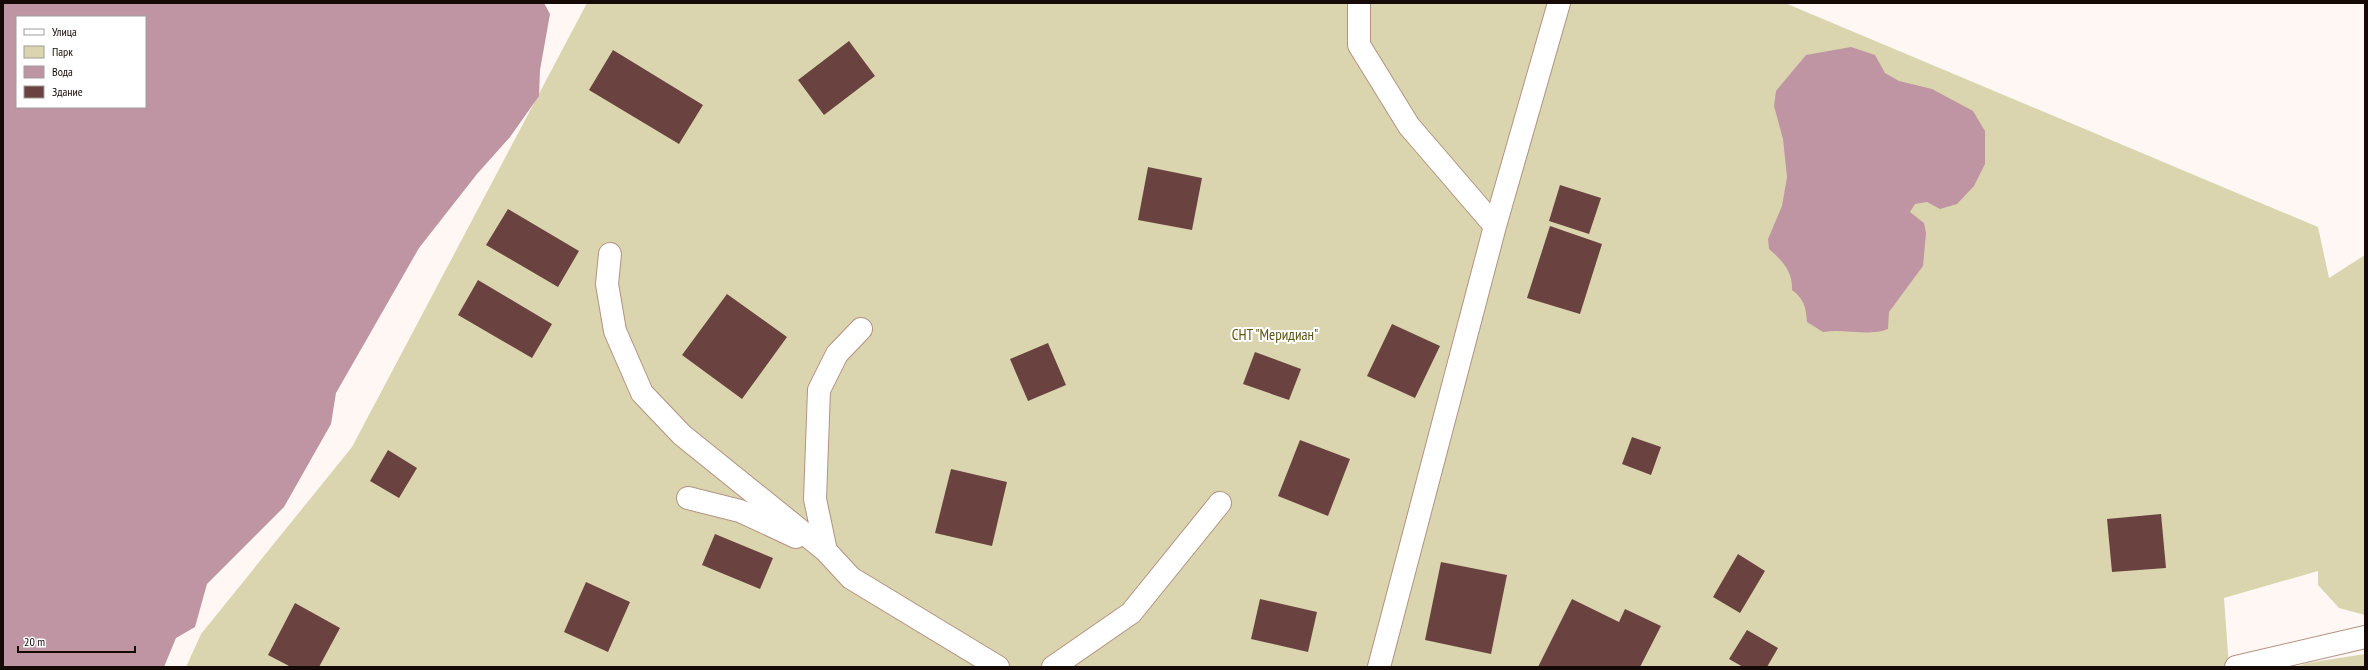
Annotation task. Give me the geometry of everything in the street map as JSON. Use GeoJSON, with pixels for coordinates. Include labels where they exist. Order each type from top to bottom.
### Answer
{"type":"FeatureCollection","features":[{"type":"Feature","properties":{"kind":"street"},"geometry":{"type":"LineString","coordinates":[[1358,3],[1359,45],[1409,126],[1495,226]]}},
{"type":"Feature","properties":{"kind":"street"},"geometry":{"type":"LineString","coordinates":[[1379,667],[1495,226],[1559,3]]}},
{"type":"Feature","properties":{"kind":"street"},"geometry":{"type":"LineString","coordinates":[[610,254],[607,284],[615,331],[642,393],[682,435],[826,551],[851,578],[998,667]]}},
{"type":"Feature","properties":{"kind":"street"},"geometry":{"type":"LineString","coordinates":[[826,551],[815,499],[819,390],[837,354],[860,329]]}},
{"type":"Feature","properties":{"kind":"street"},"geometry":{"type":"LineString","coordinates":[[688,498],[740,511],[826,551]]}},
{"type":"Feature","properties":{"kind":"street"},"geometry":{"type":"LineString","coordinates":[[1053,667],[1131,613],[1220,503]]}},
{"type":"Feature","properties":{"kind":"street"},"geometry":{"type":"LineString","coordinates":[[2236,667],[2365,637]]}},
{"type":"Feature","properties":{"kind":"green space","name":"СНТ \"Меридиан\""},"geometry":{"type":"Polygon","coordinates":[[[587,3],[1785,3],[2318,227],[2329,278],[2365,255],[2365,615],[2339,608],[2318,585],[2318,571],[2224,598],[2229,667],[186,667],[201,634],[352,447],[587,3]]]}},
{"type":"Feature","properties":{"kind":"green space"},"geometry":{"type":"Polygon","coordinates":[[[2365,654],[2365,667],[2296,667],[2307,663],[2365,654]]]}},
{"type":"Feature","properties":{"kind":"water"},"geometry":{"type":"Polygon","coordinates":[[[3,3],[544,3],[550,14],[540,70],[539,96],[510,137],[477,174],[419,248],[336,393],[331,424],[284,507],[207,584],[195,627],[176,638],[164,667],[3,667],[3,3]]]}},
{"type":"Feature","properties":{"kind":"water"},"geometry":{"type":"Polygon","coordinates":[[[1851,47],[1875,55],[1885,73],[1899,81],[1932,89],[1973,111],[1985,131],[1985,164],[1974,186],[1957,204],[1940,209],[1927,202],[1915,204],[1910,212],[1924,223],[1926,233],[1923,266],[1889,312],[1888,329],[1872,332],[1823,332],[1807,322],[1804,304],[1792,290],[1789,272],[1782,262],[1769,249],[1768,239],[1782,206],[1787,177],[1783,139],[1774,106],[1776,91],[1806,55],[1851,47]]]}},
{"type":"Feature","properties":{"kind":"building"},"geometry":{"type":"Polygon","coordinates":[[[849,41],[875,76],[824,115],[798,80],[849,41]]]}},
{"type":"Feature","properties":{"kind":"building"},"geometry":{"type":"Polygon","coordinates":[[[613,50],[703,105],[679,144],[589,90],[613,50]]]}},
{"type":"Feature","properties":{"kind":"building"},"geometry":{"type":"Polygon","coordinates":[[[1148,167],[1202,178],[1192,230],[1138,220],[1148,167]]]}},
{"type":"Feature","properties":{"kind":"building"},"geometry":{"type":"Polygon","coordinates":[[[1560,185],[1601,198],[1589,234],[1549,221],[1560,185]]]}},
{"type":"Feature","properties":{"kind":"building"},"geometry":{"type":"Polygon","coordinates":[[[508,209],[579,251],[558,287],[486,245],[508,209]]]}},
{"type":"Feature","properties":{"kind":"building"},"geometry":{"type":"Polygon","coordinates":[[[1550,226],[1602,244],[1580,314],[1527,298],[1550,226]]]}},
{"type":"Feature","properties":{"kind":"building"},"geometry":{"type":"Polygon","coordinates":[[[478,280],[552,324],[532,358],[458,315],[478,280]]]}},
{"type":"Feature","properties":{"kind":"building"},"geometry":{"type":"Polygon","coordinates":[[[727,294],[787,337],[742,399],[682,355],[727,294]]]}},
{"type":"Feature","properties":{"kind":"building"},"geometry":{"type":"Polygon","coordinates":[[[1392,324],[1440,346],[1415,398],[1367,376],[1392,324]]]}},
{"type":"Feature","properties":{"kind":"building"},"geometry":{"type":"Polygon","coordinates":[[[1048,343],[1066,385],[1028,401],[1010,359],[1048,343]]]}},
{"type":"Feature","properties":{"kind":"building"},"geometry":{"type":"Polygon","coordinates":[[[1255,352],[1301,369],[1289,400],[1243,384],[1255,352]]]}},
{"type":"Feature","properties":{"kind":"building"},"geometry":{"type":"Polygon","coordinates":[[[1632,437],[1661,447],[1651,475],[1622,464],[1632,437]]]}},
{"type":"Feature","properties":{"kind":"building"},"geometry":{"type":"Polygon","coordinates":[[[1300,440],[1350,459],[1328,516],[1278,496],[1300,440]]]}},
{"type":"Feature","properties":{"kind":"building"},"geometry":{"type":"Polygon","coordinates":[[[388,450],[417,468],[399,498],[370,481],[388,450]]]}},
{"type":"Feature","properties":{"kind":"building"},"geometry":{"type":"Polygon","coordinates":[[[951,469],[1007,482],[992,546],[935,533],[951,469]]]}},
{"type":"Feature","properties":{"kind":"building"},"geometry":{"type":"Polygon","coordinates":[[[2161,514],[2166,568],[2112,572],[2107,519],[2161,514]]]}},
{"type":"Feature","properties":{"kind":"building"},"geometry":{"type":"Polygon","coordinates":[[[715,534],[773,558],[760,589],[702,565],[715,534]]]}},
{"type":"Feature","properties":{"kind":"building"},"geometry":{"type":"Polygon","coordinates":[[[1738,554],[1765,571],[1740,613],[1713,597],[1738,554]]]}},
{"type":"Feature","properties":{"kind":"building"},"geometry":{"type":"Polygon","coordinates":[[[1441,562],[1507,575],[1491,654],[1425,640],[1441,562]]]}},
{"type":"Feature","properties":{"kind":"building"},"geometry":{"type":"Polygon","coordinates":[[[586,582],[630,602],[608,652],[564,632],[586,582]]]}},
{"type":"Feature","properties":{"kind":"building"},"geometry":{"type":"Polygon","coordinates":[[[1260,599],[1317,612],[1308,652],[1251,639],[1260,599]]]}},
{"type":"Feature","properties":{"kind":"building"},"geometry":{"type":"Polygon","coordinates":[[[1572,599],[1619,622],[1625,609],[1661,626],[1640,667],[1538,667],[1572,599]]]}},
{"type":"Feature","properties":{"kind":"building"},"geometry":{"type":"Polygon","coordinates":[[[295,603],[340,628],[319,667],[291,667],[268,655],[295,603]]]}},
{"type":"Feature","properties":{"kind":"building"},"geometry":{"type":"Polygon","coordinates":[[[1747,630],[1778,648],[1767,667],[1743,667],[1729,659],[1747,630]]]}}]}
